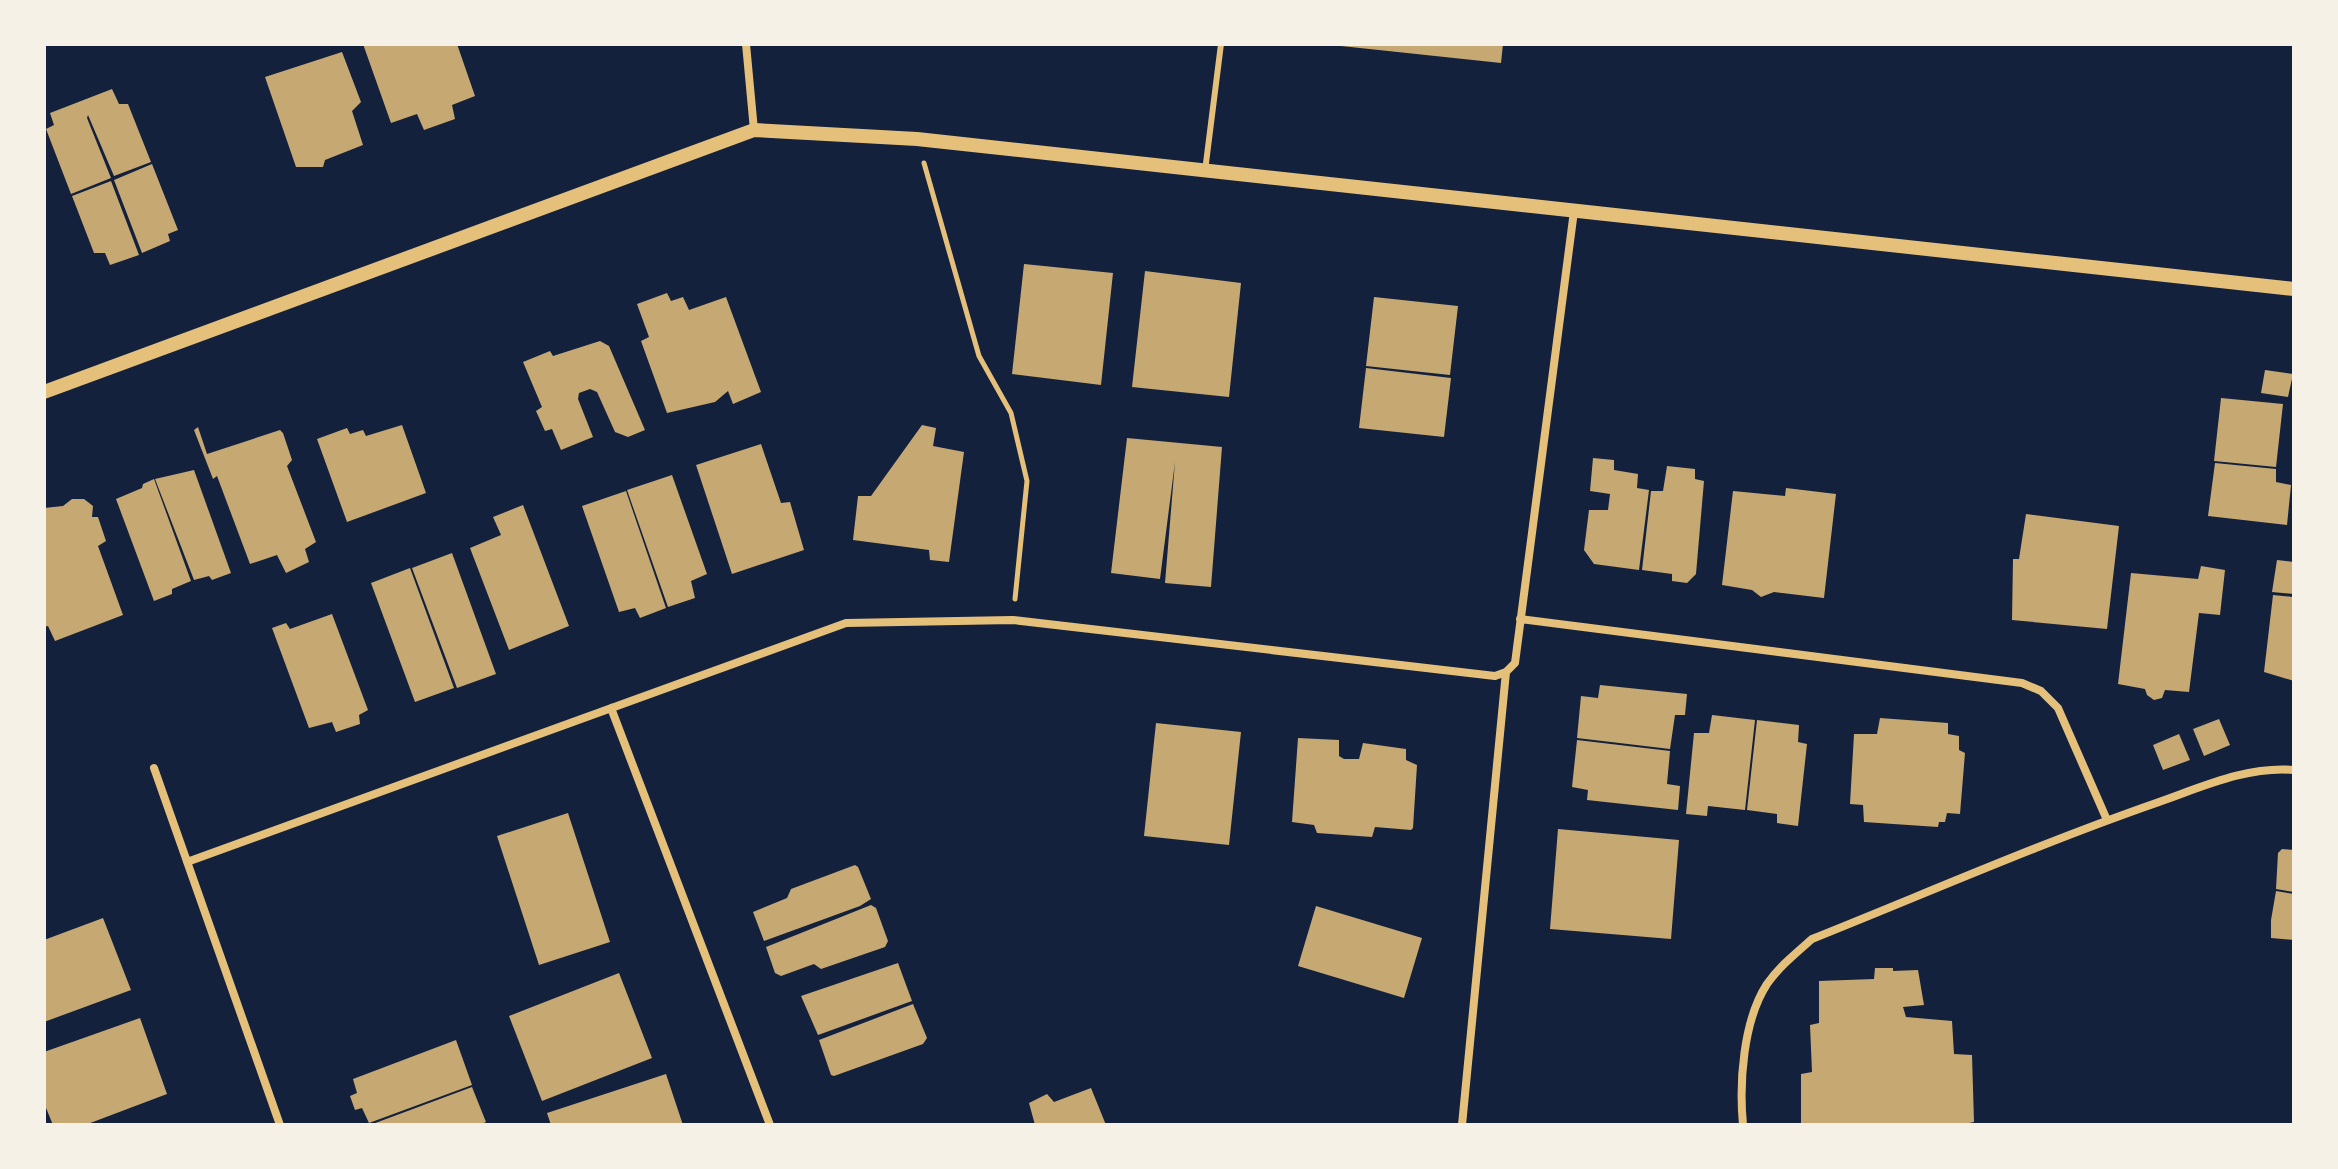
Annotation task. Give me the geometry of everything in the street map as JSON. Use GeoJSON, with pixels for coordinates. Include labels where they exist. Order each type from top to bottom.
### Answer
{"type":"FeatureCollection","features":[{"type":"Feature","properties":{"kind":"street"},"geometry":{"type":"LineString","coordinates":[[745,45],[754,130]]}},
{"type":"Feature","properties":{"kind":"street"},"geometry":{"type":"LineString","coordinates":[[44,392],[754,130],[917,139],[2294,289]]}},
{"type":"Feature","properties":{"kind":"street"},"geometry":{"type":"LineString","coordinates":[[187,862],[846,623],[1013,620],[1495,676],[1506,672],[1515,663],[1574,211]]}},
{"type":"Feature","properties":{"kind":"street"},"geometry":{"type":"LineString","coordinates":[[1520,619],[2022,683],[2041,691],[2058,708],[2107,820]]}},
{"type":"Feature","properties":{"kind":"street"},"geometry":{"type":"LineString","coordinates":[[1462,1125],[1506,672]]}},
{"type":"Feature","properties":{"kind":"street"},"geometry":{"type":"LineString","coordinates":[[611,708],[770,1125]]}},
{"type":"Feature","properties":{"kind":"street"},"geometry":{"type":"LineString","coordinates":[[154,768],[280,1125]]}},
{"type":"Feature","properties":{"kind":"street"},"geometry":{"type":"LineString","coordinates":[[1743,1125],[1740,1099],[1749,1027],[1767,985],[1788,960],[1812,939],[2107,820],[2251,772],[2294,770]]}},
{"type":"Feature","properties":{"kind":"lane"},"geometry":{"type":"LineString","coordinates":[[1205,171],[1221,44]]}},
{"type":"Feature","properties":{"kind":"path"},"geometry":{"type":"LineString","coordinates":[[917,139],[979,356],[1011,413],[1027,481],[1013,620]]}},
{"type":"Feature","properties":{"kind":"building"},"geometry":{"type":"Polygon","coordinates":[[[363,44],[457,44],[475,96],[452,105],[455,119],[424,130],[417,114],[391,123],[363,44]]]}},
{"type":"Feature","properties":{"kind":"building"},"geometry":{"type":"Polygon","coordinates":[[[1342,44],[1503,44],[1501,63],[1342,44]]]}},
{"type":"Feature","properties":{"kind":"building"},"geometry":{"type":"Polygon","coordinates":[[[342,52],[361,102],[352,111],[363,145],[325,160],[323,167],[296,167],[265,77],[342,52]]]}},
{"type":"Feature","properties":{"kind":"building"},"geometry":{"type":"Polygon","coordinates":[[[112,89],[119,104],[128,104],[151,162],[114,176],[88,115],[111,178],[71,194],[46,129],[54,125],[50,113],[112,89]]]}},
{"type":"Feature","properties":{"kind":"building"},"geometry":{"type":"Polygon","coordinates":[[[152,164],[178,230],[168,234],[170,241],[142,253],[114,180],[152,164]]]}},
{"type":"Feature","properties":{"kind":"building"},"geometry":{"type":"Polygon","coordinates":[[[111,181],[139,255],[110,265],[105,253],[94,253],[72,196],[111,181]]]}},
{"type":"Feature","properties":{"kind":"building"},"geometry":{"type":"Polygon","coordinates":[[[1024,264],[1113,273],[1101,385],[1012,374],[1024,264]]]}},
{"type":"Feature","properties":{"kind":"building"},"geometry":{"type":"Polygon","coordinates":[[[1145,271],[1241,283],[1229,397],[1132,387],[1145,271]]]}},
{"type":"Feature","properties":{"kind":"building"},"geometry":{"type":"Polygon","coordinates":[[[667,293],[671,301],[683,297],[689,310],[726,297],[761,392],[733,404],[728,391],[715,402],[667,413],[641,341],[649,337],[637,304],[667,293]]]}},
{"type":"Feature","properties":{"kind":"building"},"geometry":{"type":"Polygon","coordinates":[[[1374,297],[1458,306],[1450,375],[1366,366],[1374,297]]]}},
{"type":"Feature","properties":{"kind":"building"},"geometry":{"type":"Polygon","coordinates":[[[600,341],[609,346],[645,430],[628,437],[615,432],[597,392],[590,389],[579,393],[578,399],[593,437],[561,450],[552,429],[545,431],[536,411],[542,407],[523,362],[550,351],[553,356],[600,341]]]}},
{"type":"Feature","properties":{"kind":"building"},"geometry":{"type":"Polygon","coordinates":[[[1366,368],[1451,378],[1444,437],[1359,428],[1366,368]]]}},
{"type":"Feature","properties":{"kind":"building"},"geometry":{"type":"Polygon","coordinates":[[[2265,370],[2293,374],[2288,397],[2261,393],[2265,370]]]}},
{"type":"Feature","properties":{"kind":"building"},"geometry":{"type":"Polygon","coordinates":[[[2221,398],[2283,404],[2276,467],[2214,461],[2221,398]]]}},
{"type":"Feature","properties":{"kind":"building"},"geometry":{"type":"Polygon","coordinates":[[[402,425],[426,493],[347,522],[317,439],[347,428],[350,434],[363,430],[366,436],[402,425]]]}},
{"type":"Feature","properties":{"kind":"building"},"geometry":{"type":"Polygon","coordinates":[[[922,425],[936,428],[933,446],[964,452],[949,562],[930,560],[929,550],[853,540],[858,496],[871,496],[922,425]]]}},
{"type":"Feature","properties":{"kind":"building"},"geometry":{"type":"Polygon","coordinates":[[[198,427],[207,454],[280,430],[283,433],[292,460],[287,466],[316,542],[305,549],[309,562],[286,573],[277,555],[250,564],[217,476],[213,479],[194,430],[198,427]]]}},
{"type":"Feature","properties":{"kind":"building"},"geometry":{"type":"Polygon","coordinates":[[[1127,438],[1222,447],[1211,587],[1165,583],[1175,462],[1160,579],[1111,573],[1127,438]]]}},
{"type":"Feature","properties":{"kind":"building"},"geometry":{"type":"Polygon","coordinates":[[[761,444],[781,503],[790,502],[804,550],[732,574],[696,465],[761,444]]]}},
{"type":"Feature","properties":{"kind":"building"},"geometry":{"type":"Polygon","coordinates":[[[1593,458],[1614,460],[1614,470],[1638,474],[1637,488],[1649,490],[1639,570],[1594,564],[1584,550],[1589,510],[1608,510],[1610,494],[1590,491],[1593,458]]]}},
{"type":"Feature","properties":{"kind":"building"},"geometry":{"type":"Polygon","coordinates":[[[2215,463],[2276,469],[2276,482],[2291,485],[2287,525],[2208,516],[2215,463]]]}},
{"type":"Feature","properties":{"kind":"building"},"geometry":{"type":"Polygon","coordinates":[[[1667,466],[1695,469],[1695,479],[1704,481],[1696,574],[1687,583],[1672,581],[1672,574],[1642,570],[1651,491],[1663,491],[1667,466]]]}},
{"type":"Feature","properties":{"kind":"building"},"geometry":{"type":"Polygon","coordinates":[[[194,470],[231,573],[212,580],[209,576],[194,580],[155,479],[194,470]]]}},
{"type":"Feature","properties":{"kind":"building"},"geometry":{"type":"Polygon","coordinates":[[[672,475],[707,574],[691,581],[695,598],[668,607],[627,490],[672,475]]]}},
{"type":"Feature","properties":{"kind":"building"},"geometry":{"type":"Polygon","coordinates":[[[154,479],[191,581],[172,589],[172,594],[154,601],[116,499],[154,479]]]}},
{"type":"Feature","properties":{"kind":"building"},"geometry":{"type":"Polygon","coordinates":[[[1786,488],[1836,494],[1824,598],[1774,592],[1761,597],[1752,590],[1722,585],[1733,491],[1785,496],[1786,488]]]}},
{"type":"Feature","properties":{"kind":"building"},"geometry":{"type":"Polygon","coordinates":[[[626,491],[666,608],[640,618],[635,608],[619,612],[582,506],[626,491]]]}},
{"type":"Feature","properties":{"kind":"building"},"geometry":{"type":"Polygon","coordinates":[[[72,499],[84,499],[93,506],[92,517],[98,517],[106,541],[98,546],[123,615],[55,641],[48,626],[44,627],[44,508],[63,506],[72,499]]]}},
{"type":"Feature","properties":{"kind":"building"},"geometry":{"type":"Polygon","coordinates":[[[523,505],[569,626],[509,650],[470,548],[501,535],[493,517],[523,505]]]}},
{"type":"Feature","properties":{"kind":"building"},"geometry":{"type":"Polygon","coordinates":[[[2026,514],[2119,526],[2107,629],[2012,620],[2013,559],[2019,559],[2026,514]]]}},
{"type":"Feature","properties":{"kind":"building"},"geometry":{"type":"Polygon","coordinates":[[[452,553],[496,674],[457,688],[412,568],[452,553]]]}},
{"type":"Feature","properties":{"kind":"building"},"geometry":{"type":"Polygon","coordinates":[[[2277,560],[2294,562],[2294,594],[2272,592],[2277,560]]]}},
{"type":"Feature","properties":{"kind":"building"},"geometry":{"type":"Polygon","coordinates":[[[2201,566],[2225,570],[2220,615],[2199,613],[2189,692],[2165,690],[2162,698],[2154,700],[2145,689],[2118,684],[2131,573],[2198,579],[2201,566]]]}},
{"type":"Feature","properties":{"kind":"building"},"geometry":{"type":"Polygon","coordinates":[[[410,568],[454,688],[415,702],[371,583],[410,568]]]}},
{"type":"Feature","properties":{"kind":"building"},"geometry":{"type":"Polygon","coordinates":[[[2273,595],[2294,597],[2294,681],[2264,672],[2273,595]]]}},
{"type":"Feature","properties":{"kind":"building"},"geometry":{"type":"Polygon","coordinates":[[[332,614],[368,710],[359,715],[360,724],[336,732],[332,722],[309,728],[272,628],[286,623],[290,629],[332,614]]]}},
{"type":"Feature","properties":{"kind":"building"},"geometry":{"type":"Polygon","coordinates":[[[1600,685],[1687,694],[1685,715],[1675,715],[1670,749],[1577,738],[1581,696],[1598,698],[1600,685]]]}},
{"type":"Feature","properties":{"kind":"building"},"geometry":{"type":"Polygon","coordinates":[[[1712,715],[1755,720],[1745,810],[1708,806],[1707,816],[1686,814],[1694,733],[1709,733],[1712,715]]]}},
{"type":"Feature","properties":{"kind":"building"},"geometry":{"type":"Polygon","coordinates":[[[1880,718],[1948,723],[1948,734],[1959,736],[1959,750],[1965,753],[1960,814],[1947,813],[1945,822],[1939,822],[1938,827],[1864,822],[1863,805],[1850,804],[1854,734],[1877,734],[1880,718]]]}},
{"type":"Feature","properties":{"kind":"building"},"geometry":{"type":"Polygon","coordinates":[[[2219,719],[2230,745],[2204,756],[2193,729],[2219,719]]]}},
{"type":"Feature","properties":{"kind":"building"},"geometry":{"type":"Polygon","coordinates":[[[1757,720],[1799,725],[1798,742],[1807,744],[1798,826],[1777,823],[1777,814],[1747,810],[1757,720]]]}},
{"type":"Feature","properties":{"kind":"building"},"geometry":{"type":"Polygon","coordinates":[[[1156,723],[1241,732],[1229,845],[1144,836],[1156,723]]]}},
{"type":"Feature","properties":{"kind":"building"},"geometry":{"type":"Polygon","coordinates":[[[2179,734],[2190,760],[2163,770],[2153,745],[2179,734]]]}},
{"type":"Feature","properties":{"kind":"building"},"geometry":{"type":"Polygon","coordinates":[[[1298,738],[1339,740],[1339,756],[1344,759],[1359,759],[1363,743],[1406,749],[1406,760],[1417,765],[1413,828],[1375,827],[1372,837],[1317,833],[1314,825],[1292,822],[1298,738]]]}},
{"type":"Feature","properties":{"kind":"building"},"geometry":{"type":"Polygon","coordinates":[[[1577,740],[1670,751],[1667,784],[1680,786],[1678,810],[1587,800],[1588,790],[1572,787],[1577,740]]]}},
{"type":"Feature","properties":{"kind":"building"},"geometry":{"type":"Polygon","coordinates":[[[568,813],[610,942],[539,965],[497,836],[568,813]]]}},
{"type":"Feature","properties":{"kind":"building"},"geometry":{"type":"Polygon","coordinates":[[[1558,829],[1679,840],[1671,939],[1550,929],[1558,829]]]}},
{"type":"Feature","properties":{"kind":"building"},"geometry":{"type":"Polygon","coordinates":[[[2282,849],[2294,850],[2294,892],[2276,889],[2278,853],[2282,849]]]}},
{"type":"Feature","properties":{"kind":"building"},"geometry":{"type":"Polygon","coordinates":[[[855,865],[871,899],[860,906],[764,941],[753,912],[787,898],[791,889],[855,865]]]}},
{"type":"Feature","properties":{"kind":"building"},"geometry":{"type":"Polygon","coordinates":[[[2276,891],[2294,894],[2294,940],[2271,938],[2276,891]]]}},
{"type":"Feature","properties":{"kind":"building"},"geometry":{"type":"Polygon","coordinates":[[[871,905],[876,908],[888,941],[885,947],[821,969],[814,964],[781,976],[775,973],[766,947],[871,905]]]}},
{"type":"Feature","properties":{"kind":"building"},"geometry":{"type":"Polygon","coordinates":[[[1316,906],[1422,938],[1404,998],[1298,966],[1316,906]]]}},
{"type":"Feature","properties":{"kind":"building"},"geometry":{"type":"Polygon","coordinates":[[[103,918],[131,990],[44,1022],[44,940],[103,918]]]}},
{"type":"Feature","properties":{"kind":"building"},"geometry":{"type":"Polygon","coordinates":[[[898,963],[912,1001],[818,1035],[801,996],[898,963]]]}},
{"type":"Feature","properties":{"kind":"building"},"geometry":{"type":"Polygon","coordinates":[[[1875,968],[1918,970],[1924,1005],[1903,1007],[1906,1017],[1952,1021],[1954,1054],[1972,1055],[1974,1122],[1959,1125],[1801,1125],[1801,1074],[1812,1072],[1810,1025],[1819,1023],[1819,981],[1874,979],[1875,968]]]}},
{"type":"Feature","properties":{"kind":"building"},"geometry":{"type":"Polygon","coordinates":[[[619,973],[652,1058],[542,1101],[509,1016],[619,973]]]}},
{"type":"Feature","properties":{"kind":"building"},"geometry":{"type":"Polygon","coordinates":[[[913,1004],[927,1038],[923,1044],[831,1075],[819,1040],[913,1004]]]}},
{"type":"Feature","properties":{"kind":"building"},"geometry":{"type":"Polygon","coordinates":[[[140,1018],[167,1094],[85,1125],[53,1125],[44,1103],[44,1052],[140,1018]]]}},
{"type":"Feature","properties":{"kind":"building"},"geometry":{"type":"Polygon","coordinates":[[[456,1040],[472,1085],[369,1123],[362,1108],[355,1110],[350,1096],[357,1093],[353,1079],[456,1040]]]}},
{"type":"Feature","properties":{"kind":"building"},"geometry":{"type":"Polygon","coordinates":[[[666,1074],[683,1125],[551,1125],[547,1113],[666,1074]]]}},
{"type":"Feature","properties":{"kind":"building"},"geometry":{"type":"Polygon","coordinates":[[[472,1087],[486,1122],[479,1125],[370,1125],[472,1087]]]}},
{"type":"Feature","properties":{"kind":"building"},"geometry":{"type":"Polygon","coordinates":[[[1091,1088],[1106,1125],[1035,1125],[1029,1103],[1047,1094],[1054,1102],[1091,1088]]]}}]}
